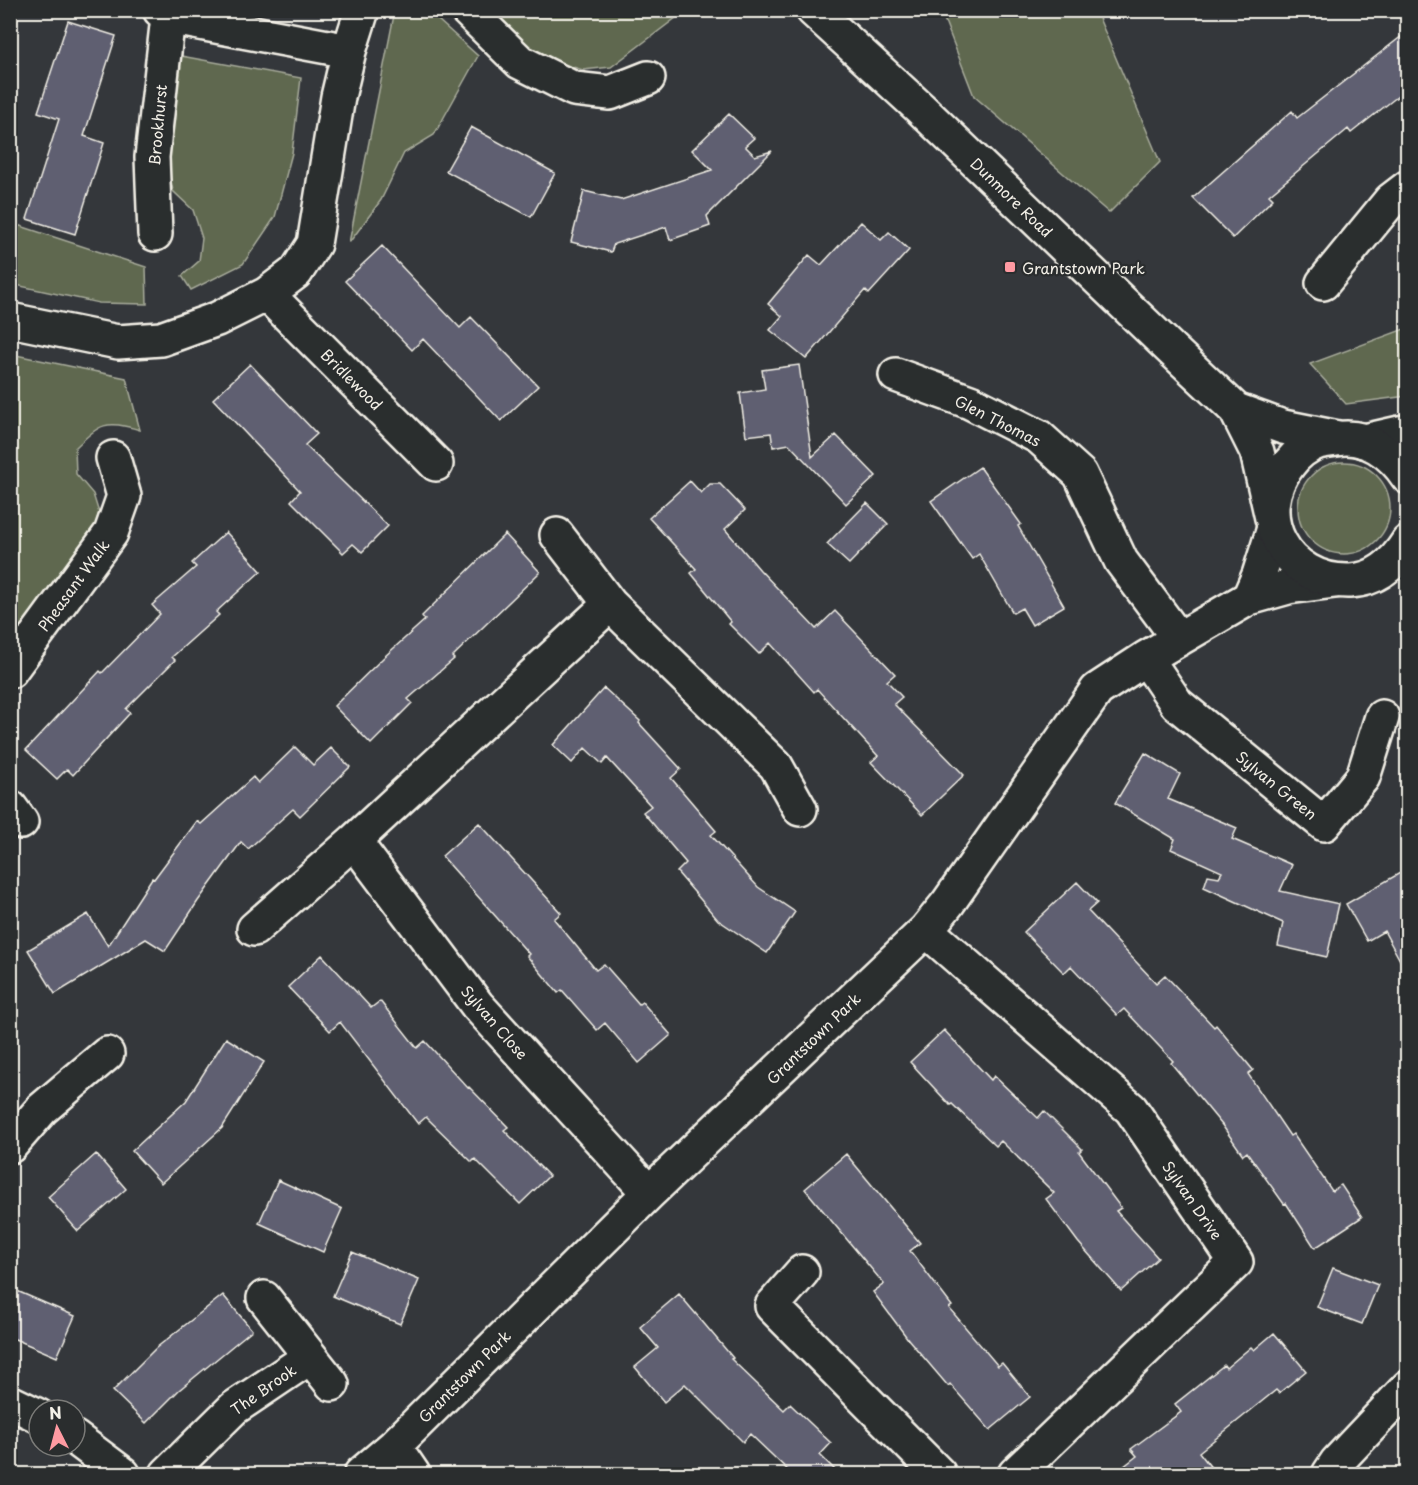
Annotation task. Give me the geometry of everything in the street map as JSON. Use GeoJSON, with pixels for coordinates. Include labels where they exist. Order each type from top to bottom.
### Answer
{"type":"FeatureCollection","features":[{"type":"Feature","properties":{"kind":"street"},"geometry":{"type":"LineString","coordinates":[[10,320],[118,342],[161,339],[217,319],[267,294],[296,272],[314,244],[338,97],[348,51],[362,10]]}},
{"type":"Feature","properties":{"kind":"street"},"geometry":{"type":"LineString","coordinates":[[467,10],[520,62],[574,89],[610,93],[648,78]]}},
{"type":"Feature","properties":{"kind":"street","name":"Dunmore Road"},"geometry":{"type":"LineString","coordinates":[[813,10],[920,108],[1236,410],[1257,452],[1273,523],[1283,548],[1296,564],[1314,575],[1346,581]]}},
{"type":"Feature","properties":{"kind":"street","name":"Brookhurst"},"geometry":{"type":"LineString","coordinates":[[155,234],[152,157],[164,14],[348,51]]}},
{"type":"Feature","properties":{"kind":"street"},"geometry":{"type":"LineString","coordinates":[[1323,283],[1391,200],[1407,187]]}},
{"type":"Feature","properties":{"kind":"street","name":"Bridlewood"},"geometry":{"type":"LineString","coordinates":[[267,294],[436,464]]}},
{"type":"Feature","properties":{"kind":"street","name":"Glen Thomas"},"geometry":{"type":"LineString","coordinates":[[896,375],[970,402],[1039,437],[1080,474],[1121,561],[1179,639]]}},
{"type":"Feature","properties":{"kind":"street","name":"Dunmore Road"},"geometry":{"type":"LineString","coordinates":[[1236,410],[1283,427],[1352,439]]}},
{"type":"Feature","properties":{"kind":"street"},"geometry":{"type":"LineString","coordinates":[[1249,598],[1259,575],[1273,523],[1274,496],[1280,475],[1296,456],[1316,443],[1407,431]]}},
{"type":"Feature","properties":{"kind":"street"},"geometry":{"type":"LineString","coordinates":[[1352,439],[1383,449],[1398,462],[1407,477]]}},
{"type":"Feature","properties":{"kind":"street","name":"Pheasant Walk"},"geometry":{"type":"LineString","coordinates":[[10,672],[111,532],[124,496],[113,458]]}},
{"type":"Feature","properties":{"kind":"street"},"geometry":{"type":"LineString","coordinates":[[557,535],[610,604],[776,766],[800,809]]}},
{"type":"Feature","properties":{"kind":"street"},"geometry":{"type":"LineString","coordinates":[[1346,581],[1380,572],[1398,558],[1407,542]]}},
{"type":"Feature","properties":{"kind":"street"},"geometry":{"type":"LineString","coordinates":[[1346,581],[1407,582]]}},
{"type":"Feature","properties":{"kind":"street","name":"Grantstown Park"},"geometry":{"type":"LineString","coordinates":[[362,1474],[394,1446],[649,1193],[926,930],[948,903],[1097,690],[1146,658],[1249,598],[1288,587],[1346,581]]}},
{"type":"Feature","properties":{"kind":"street"},"geometry":{"type":"LineString","coordinates":[[254,929],[354,841],[610,604]]}},
{"type":"Feature","properties":{"kind":"street","name":"Sylvan Green"},"geometry":{"type":"LineString","coordinates":[[1146,658],[1177,704],[1324,824],[1363,777],[1382,717]]}},
{"type":"Feature","properties":{"kind":"street","name":"Sylvan Close"},"geometry":{"type":"LineString","coordinates":[[354,841],[477,1005],[649,1193]]}},
{"type":"Feature","properties":{"kind":"street","name":"Sylvan Drive"},"geometry":{"type":"LineString","coordinates":[[926,930],[1131,1109],[1236,1262],[1015,1474]]}},
{"type":"Feature","properties":{"kind":"street"},"geometry":{"type":"LineString","coordinates":[[10,1146],[42,1108],[107,1054]]}},
{"type":"Feature","properties":{"kind":"street"},"geometry":{"type":"LineString","coordinates":[[802,1272],[772,1306],[939,1474]]}},
{"type":"Feature","properties":{"kind":"street","name":"The Brook"},"geometry":{"type":"LineString","coordinates":[[264,1298],[332,1384]]}},
{"type":"Feature","properties":{"kind":"street","name":"The Brook"},"geometry":{"type":"LineString","coordinates":[[167,1474],[234,1408],[310,1357]]}},
{"type":"Feature","properties":{"kind":"street"},"geometry":{"type":"LineString","coordinates":[[1329,1474],[1337,1462],[1407,1387]]}},
{"type":"Feature","properties":{"kind":"street"},"geometry":{"type":"LineString","coordinates":[[10,1402],[27,1410]]}},
{"type":"Feature","properties":{"kind":"street"},"geometry":{"type":"LineString","coordinates":[[394,1446],[413,1474]]}},
{"type":"Feature","properties":{"kind":"street"},"geometry":{"type":"LineString","coordinates":[[87,1447],[123,1474]]}},
{"type":"Feature","properties":{"kind":"green space"},"geometry":{"type":"Polygon","coordinates":[[[395,10],[428,11],[478,56],[434,135],[404,153],[381,200],[349,243],[395,10]]]}},
{"type":"Feature","properties":{"kind":"green space"},"geometry":{"type":"Polygon","coordinates":[[[485,11],[685,11],[611,67],[583,70],[549,60],[501,28],[485,11]]]}},
{"type":"Feature","properties":{"kind":"green space"},"geometry":{"type":"Polygon","coordinates":[[[941,11],[1096,11],[1160,162],[1109,213],[974,96],[941,11]]]}},
{"type":"Feature","properties":{"kind":"green space"},"geometry":{"type":"Polygon","coordinates":[[[181,56],[301,78],[292,153],[275,217],[243,264],[191,290],[182,276],[199,261],[202,238],[193,210],[173,191],[168,166],[181,56]]]}},
{"type":"Feature","properties":{"kind":"green space"},"geometry":{"type":"Polygon","coordinates":[[[11,223],[146,267],[147,304],[99,303],[11,284],[11,223]]]}},
{"type":"Feature","properties":{"kind":"green space"},"geometry":{"type":"Polygon","coordinates":[[[1407,328],[1407,396],[1346,404],[1310,364],[1407,328]]]}},
{"type":"Feature","properties":{"kind":"green space"},"geometry":{"type":"Polygon","coordinates":[[[11,354],[126,378],[140,430],[119,425],[104,426],[91,433],[75,448],[76,474],[93,494],[99,513],[92,535],[11,642],[11,354]]]}},
{"type":"Feature","properties":{"kind":"green space"},"geometry":{"type":"Polygon","coordinates":[[[1344,462],[1362,466],[1376,476],[1386,490],[1390,508],[1386,526],[1376,540],[1362,550],[1344,554],[1326,550],[1312,540],[1302,526],[1298,508],[1302,490],[1312,476],[1326,466],[1344,462]]]}},
{"type":"Feature","properties":{"kind":"building"},"geometry":{"type":"Polygon","coordinates":[[[68,21],[116,36],[84,136],[104,143],[75,234],[27,219],[59,119],[38,112],[68,21]]]}},
{"type":"Feature","properties":{"kind":"building"},"geometry":{"type":"Polygon","coordinates":[[[1407,32],[1407,89],[1351,133],[1348,129],[1269,195],[1273,199],[1233,238],[1193,198],[1292,111],[1297,118],[1407,32]]]}},
{"type":"Feature","properties":{"kind":"building"},"geometry":{"type":"Polygon","coordinates":[[[729,114],[754,138],[745,146],[755,156],[772,151],[707,216],[710,226],[670,240],[666,227],[614,244],[611,252],[571,242],[584,191],[621,200],[712,170],[692,150],[729,114]]]}},
{"type":"Feature","properties":{"kind":"building"},"geometry":{"type":"Polygon","coordinates":[[[471,127],[555,173],[531,217],[446,171],[471,127]]]}},
{"type":"Feature","properties":{"kind":"building"},"geometry":{"type":"Polygon","coordinates":[[[861,222],[881,240],[889,232],[909,250],[869,294],[865,290],[806,359],[770,330],[782,316],[768,304],[809,255],[821,265],[861,222]]]}},
{"type":"Feature","properties":{"kind":"building"},"geometry":{"type":"Polygon","coordinates":[[[382,246],[460,328],[471,317],[538,386],[501,421],[423,339],[412,350],[345,281],[382,246]]]}},
{"type":"Feature","properties":{"kind":"building"},"geometry":{"type":"Polygon","coordinates":[[[250,364],[317,434],[305,445],[388,526],[362,552],[353,544],[343,553],[291,501],[300,491],[213,399],[250,364]]]}},
{"type":"Feature","properties":{"kind":"building"},"geometry":{"type":"Polygon","coordinates":[[[799,365],[812,457],[836,435],[876,476],[846,504],[789,444],[773,447],[771,433],[746,436],[740,393],[765,389],[762,370],[799,365]]]}},
{"type":"Feature","properties":{"kind":"building"},"geometry":{"type":"Polygon","coordinates":[[[980,467],[1021,524],[1018,526],[1064,606],[1032,625],[1022,608],[1013,613],[979,554],[972,559],[931,501],[980,467]]]}},
{"type":"Feature","properties":{"kind":"building"},"geometry":{"type":"Polygon","coordinates":[[[690,481],[701,493],[710,484],[720,484],[745,510],[725,529],[816,629],[835,611],[895,674],[887,681],[902,697],[894,704],[964,775],[922,815],[871,762],[878,756],[817,689],[814,692],[770,643],[759,654],[729,624],[731,622],[691,573],[696,569],[649,518],[690,481]]]}},
{"type":"Feature","properties":{"kind":"building"},"geometry":{"type":"Polygon","coordinates":[[[867,503],[888,524],[849,564],[827,544],[867,503]]]}},
{"type":"Feature","properties":{"kind":"building"},"geometry":{"type":"Polygon","coordinates":[[[226,532],[261,571],[216,612],[219,615],[172,657],[175,660],[126,709],[130,713],[73,775],[67,769],[57,779],[26,750],[100,671],[102,673],[160,614],[152,605],[196,567],[192,563],[226,532]]]}},
{"type":"Feature","properties":{"kind":"building"},"geometry":{"type":"Polygon","coordinates":[[[505,534],[540,572],[452,657],[454,659],[408,699],[412,703],[371,744],[334,706],[425,620],[422,616],[505,534]]]}},
{"type":"Feature","properties":{"kind":"building"},"geometry":{"type":"Polygon","coordinates":[[[604,688],[640,721],[639,723],[681,769],[671,778],[716,831],[711,835],[758,887],[795,912],[767,953],[718,920],[677,872],[686,863],[643,812],[651,806],[607,758],[602,764],[585,748],[572,763],[553,745],[604,688]]]}},
{"type":"Feature","properties":{"kind":"building"},"geometry":{"type":"Polygon","coordinates":[[[295,747],[313,765],[331,748],[350,767],[300,816],[293,809],[248,849],[241,842],[165,951],[146,939],[55,994],[28,950],[88,914],[108,946],[152,878],[154,879],[197,821],[201,824],[253,777],[258,783],[295,747]]]}},
{"type":"Feature","properties":{"kind":"building"},"geometry":{"type":"Polygon","coordinates":[[[1145,753],[1180,774],[1168,799],[1237,828],[1232,839],[1292,865],[1280,891],[1339,904],[1327,957],[1278,946],[1283,923],[1204,887],[1208,875],[1219,877],[1222,872],[1171,849],[1175,839],[1115,803],[1145,753]]]}},
{"type":"Feature","properties":{"kind":"building"},"geometry":{"type":"Polygon","coordinates":[[[479,823],[561,913],[554,919],[596,970],[604,964],[639,1004],[642,1002],[671,1035],[639,1063],[605,1023],[597,1030],[562,990],[558,993],[527,956],[529,954],[442,856],[479,823]]]}},
{"type":"Feature","properties":{"kind":"building"},"geometry":{"type":"Polygon","coordinates":[[[1407,869],[1407,973],[1384,931],[1367,941],[1346,904],[1407,869]]]}},
{"type":"Feature","properties":{"kind":"building"},"geometry":{"type":"Polygon","coordinates":[[[1077,882],[1097,903],[1088,911],[1156,983],[1165,975],[1214,1027],[1216,1025],[1253,1070],[1248,1074],[1290,1136],[1293,1134],[1332,1191],[1341,1185],[1362,1217],[1315,1248],[1286,1203],[1284,1204],[1247,1152],[1243,1155],[1222,1125],[1171,1063],[1173,1061],[1124,1009],[1117,1015],[1071,966],[1064,973],[1024,932],[1077,882]]]}},
{"type":"Feature","properties":{"kind":"building"},"geometry":{"type":"Polygon","coordinates":[[[322,955],[371,1008],[380,1001],[417,1048],[425,1041],[508,1127],[504,1130],[549,1176],[520,1204],[475,1159],[472,1162],[426,1117],[418,1124],[340,1022],[330,1031],[288,987],[322,955]]]}},
{"type":"Feature","properties":{"kind":"building"},"geometry":{"type":"Polygon","coordinates":[[[944,1030],[991,1080],[994,1076],[1038,1118],[1044,1111],[1082,1149],[1079,1152],[1121,1208],[1116,1211],[1158,1258],[1121,1291],[1078,1242],[1046,1199],[1054,1193],[1001,1141],[996,1146],[952,1104],[950,1105],[910,1062],[944,1030]]]}},
{"type":"Feature","properties":{"kind":"building"},"geometry":{"type":"Polygon","coordinates":[[[226,1038],[264,1062],[222,1128],[161,1183],[132,1151],[186,1101],[226,1038]]]}},
{"type":"Feature","properties":{"kind":"building"},"geometry":{"type":"Polygon","coordinates":[[[96,1154],[126,1189],[78,1231],[48,1197],[96,1154]]]}},
{"type":"Feature","properties":{"kind":"building"},"geometry":{"type":"Polygon","coordinates":[[[846,1154],[920,1243],[910,1251],[952,1306],[949,1308],[998,1366],[1002,1363],[1030,1397],[990,1430],[908,1339],[873,1292],[884,1284],[805,1189],[846,1154]]]}},
{"type":"Feature","properties":{"kind":"building"},"geometry":{"type":"Polygon","coordinates":[[[278,1180],[342,1209],[323,1252],[259,1223],[278,1180]]]}},
{"type":"Feature","properties":{"kind":"building"},"geometry":{"type":"Polygon","coordinates":[[[352,1252],[419,1280],[400,1324],[333,1296],[352,1252]]]}},
{"type":"Feature","properties":{"kind":"building"},"geometry":{"type":"Polygon","coordinates":[[[1333,1268],[1378,1285],[1362,1324],[1317,1307],[1333,1268]]]}},
{"type":"Feature","properties":{"kind":"building"},"geometry":{"type":"Polygon","coordinates":[[[10,1288],[75,1316],[57,1357],[10,1337],[10,1288]]]}},
{"type":"Feature","properties":{"kind":"building"},"geometry":{"type":"Polygon","coordinates":[[[679,1294],[733,1358],[731,1359],[784,1410],[790,1404],[831,1443],[820,1455],[839,1474],[792,1474],[750,1434],[743,1442],[685,1384],[664,1402],[635,1367],[658,1348],[640,1327],[679,1294]]]}},
{"type":"Feature","properties":{"kind":"building"},"geometry":{"type":"Polygon","coordinates":[[[223,1295],[252,1330],[179,1390],[146,1423],[113,1391],[156,1348],[223,1295]]]}},
{"type":"Feature","properties":{"kind":"building"},"geometry":{"type":"Polygon","coordinates":[[[1274,1333],[1306,1371],[1279,1393],[1276,1390],[1199,1452],[1216,1474],[1114,1474],[1137,1456],[1131,1449],[1181,1412],[1175,1404],[1224,1365],[1226,1368],[1251,1347],[1254,1350],[1274,1333]]]}},
{"type":"Feature","properties":{"kind":"place","name":"Grantstown Park"},"geometry":{"type":"Point","coordinates":[1010,267]}}]}
